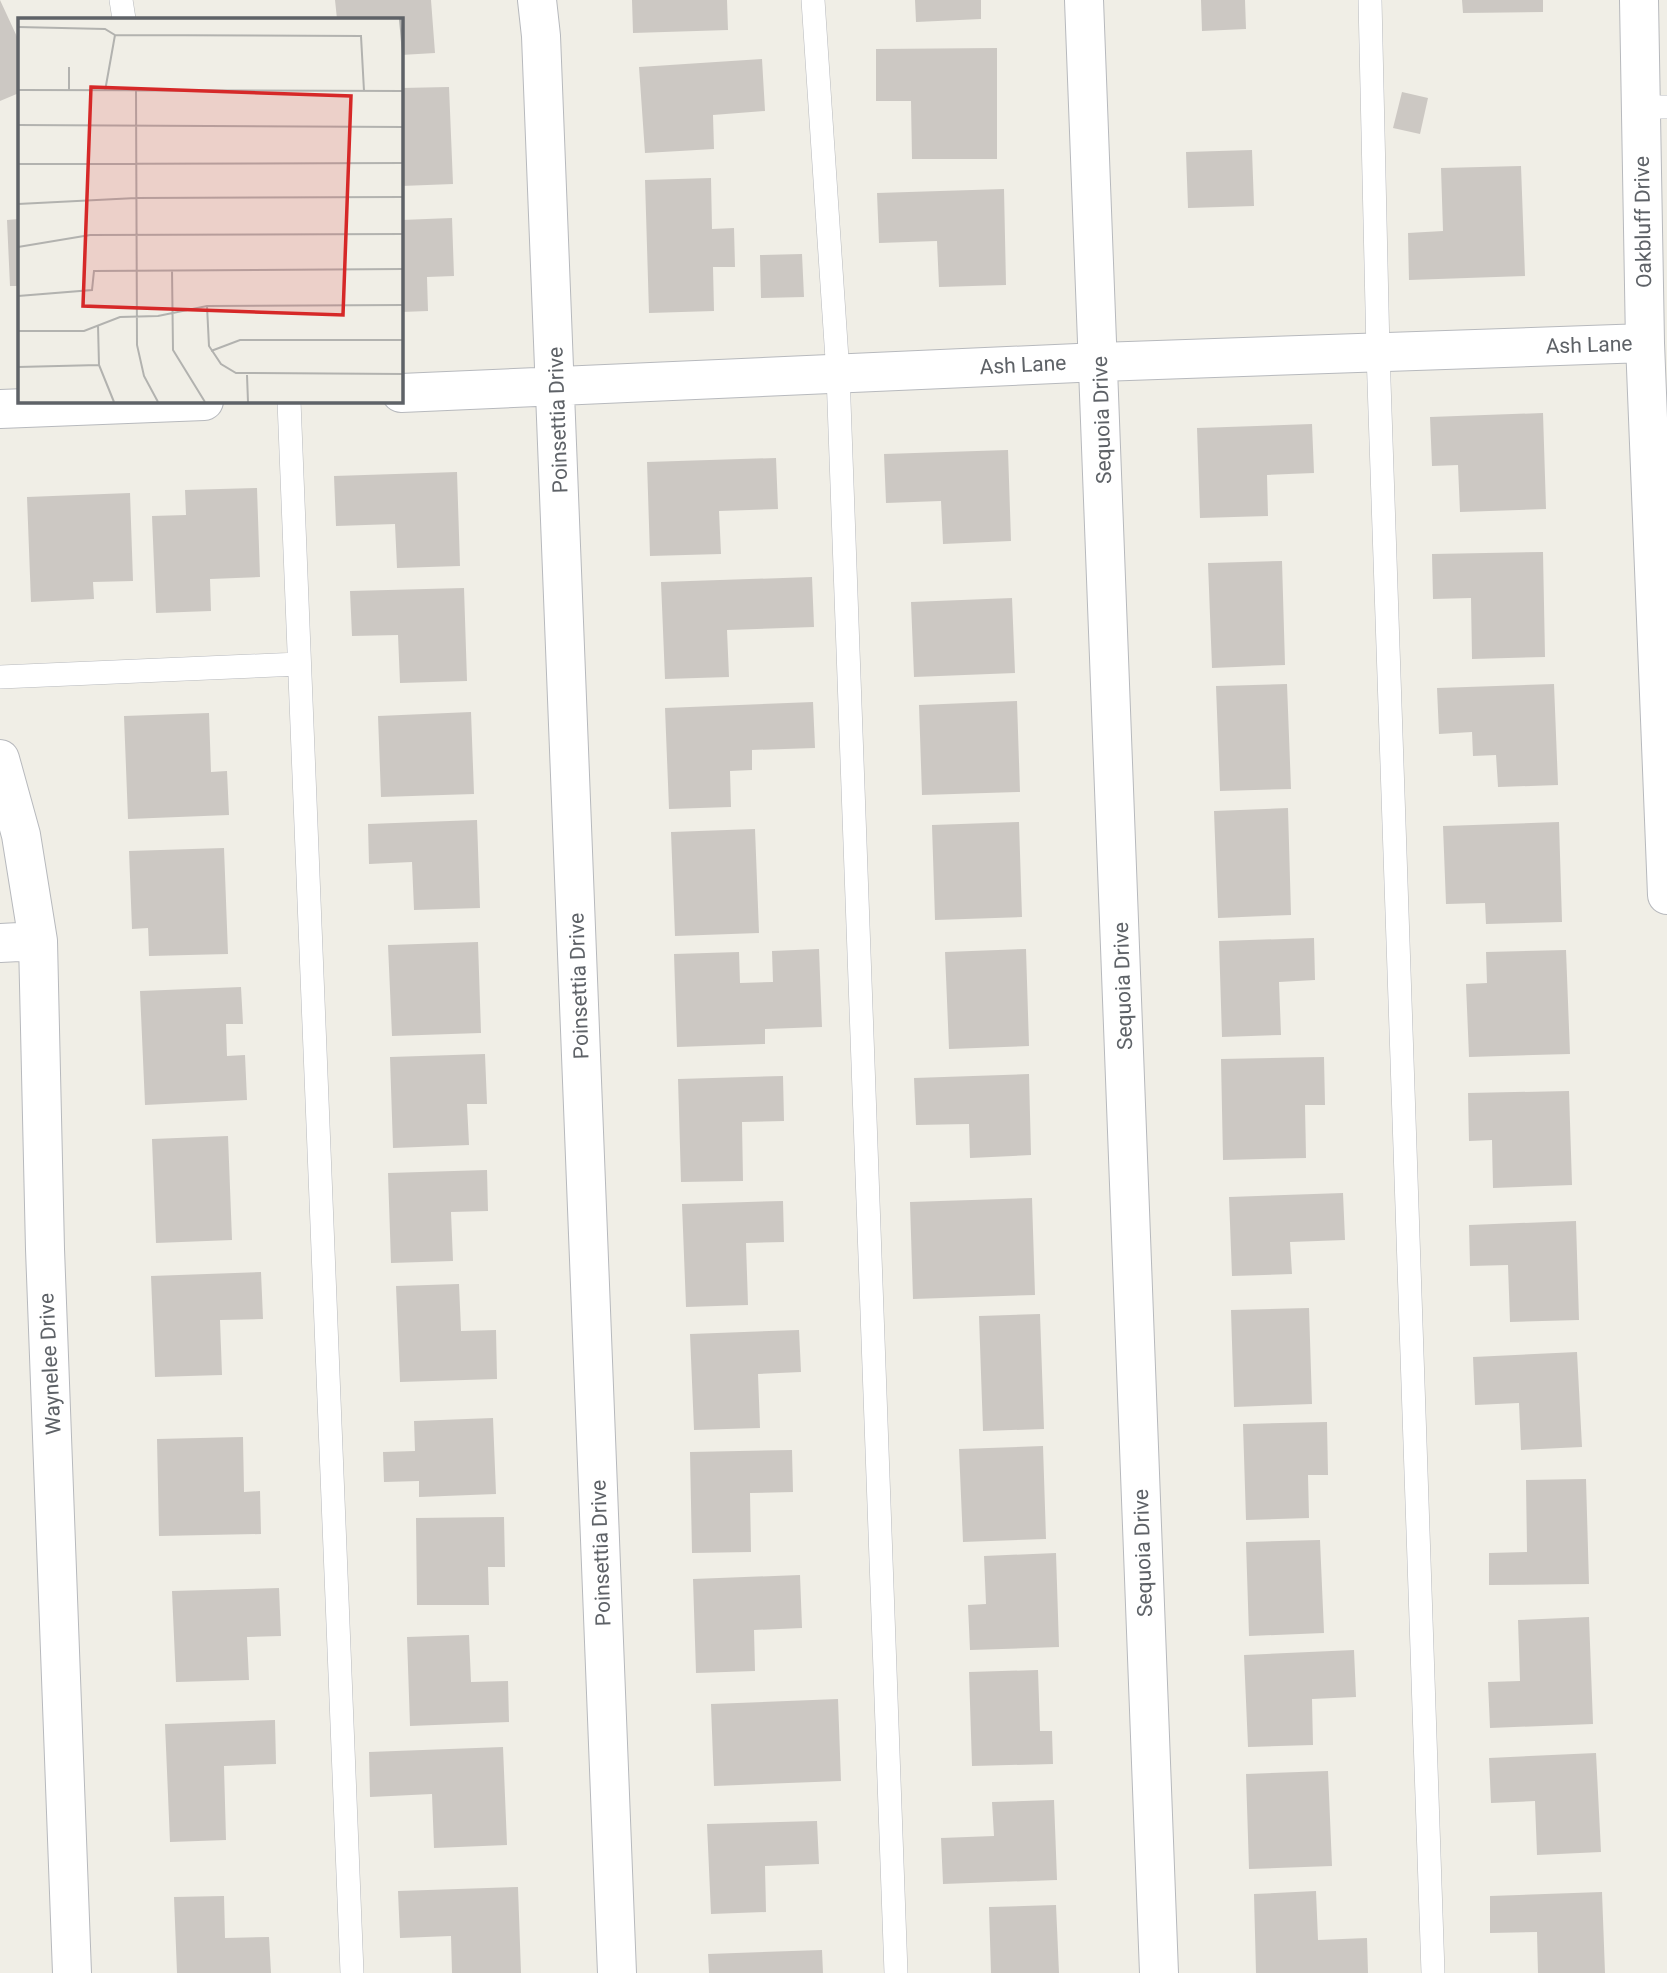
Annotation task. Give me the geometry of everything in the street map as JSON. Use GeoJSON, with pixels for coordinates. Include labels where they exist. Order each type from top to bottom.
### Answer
{"type":"FeatureCollection","features":[{"type":"Feature","properties":{"kind":"street","name":"Poinsettia Drive"},"geometry":{"type":"LineString","coordinates":[[537,0],[541,36],[557,387],[617,1973]]}},
{"type":"Feature","properties":{"kind":"street","name":"Sequoia Drive"},"geometry":{"type":"LineString","coordinates":[[1084,0],[1100,362],[1159,1973]]}},
{"type":"Feature","properties":{"kind":"street","name":"Oakbluff Drive"},"geometry":{"type":"LineString","coordinates":[[1639,0],[1654,107],[1645,343],[1658,445],[1667,895]]}},
{"type":"Feature","properties":{"kind":"street","name":"Ash Lane"},"geometry":{"type":"LineString","coordinates":[[402,393],[1100,362],[1645,343]]}},
{"type":"Feature","properties":{"kind":"street"},"geometry":{"type":"LineString","coordinates":[[0,409],[178,402]]}},
{"type":"Feature","properties":{"kind":"street","name":"Waynelee Drive"},"geometry":{"type":"LineString","coordinates":[[0,759],[21,835],[38,941],[45,1248],[72,1973]]}},
{"type":"Feature","properties":{"kind":"street"},"geometry":{"type":"LineString","coordinates":[[0,943],[38,941]]}},
{"type":"Feature","properties":{"kind":"lane"},"geometry":{"type":"LineString","coordinates":[[121,0],[124,18]]}},
{"type":"Feature","properties":{"kind":"lane"},"geometry":{"type":"LineString","coordinates":[[813,0],[820,68],[838,374],[896,1973]]}},
{"type":"Feature","properties":{"kind":"lane"},"geometry":{"type":"LineString","coordinates":[[1370,0],[1378,352],[1433,1973]]}},
{"type":"Feature","properties":{"kind":"lane"},"geometry":{"type":"LineString","coordinates":[[289,402],[352,1973]]}},
{"type":"Feature","properties":{"kind":"lane"},"geometry":{"type":"LineString","coordinates":[[0,677],[299,664]]}},
{"type":"Feature","properties":{"kind":"building"},"geometry":{"type":"Polygon","coordinates":[[[0,0],[18,39],[18,93],[0,101],[0,0]]]}},
{"type":"Feature","properties":{"kind":"building"},"geometry":{"type":"Polygon","coordinates":[[[335,0],[431,0],[435,53],[402,55],[402,18],[337,18],[335,0]]]}},
{"type":"Feature","properties":{"kind":"building"},"geometry":{"type":"Polygon","coordinates":[[[632,0],[727,0],[728,30],[633,33],[632,0]]]}},
{"type":"Feature","properties":{"kind":"building"},"geometry":{"type":"Polygon","coordinates":[[[915,0],[981,0],[981,19],[916,22],[915,0]]]}},
{"type":"Feature","properties":{"kind":"building"},"geometry":{"type":"Polygon","coordinates":[[[1201,0],[1245,0],[1246,29],[1202,31],[1201,0]]]}},
{"type":"Feature","properties":{"kind":"building"},"geometry":{"type":"Polygon","coordinates":[[[1462,0],[1543,0],[1543,12],[1463,13],[1462,0]]]}},
{"type":"Feature","properties":{"kind":"building"},"geometry":{"type":"Polygon","coordinates":[[[997,48],[997,159],[912,159],[911,101],[876,101],[876,49],[997,48]]]}},
{"type":"Feature","properties":{"kind":"building"},"geometry":{"type":"Polygon","coordinates":[[[762,59],[765,111],[713,115],[714,149],[645,153],[639,67],[762,59]]]}},
{"type":"Feature","properties":{"kind":"building"},"geometry":{"type":"Polygon","coordinates":[[[449,87],[453,184],[402,186],[402,88],[449,87]]]}},
{"type":"Feature","properties":{"kind":"building"},"geometry":{"type":"Polygon","coordinates":[[[1402,92],[1428,98],[1420,134],[1393,128],[1402,92]]]}},
{"type":"Feature","properties":{"kind":"building"},"geometry":{"type":"Polygon","coordinates":[[[1252,150],[1254,206],[1188,208],[1186,152],[1252,150]]]}},
{"type":"Feature","properties":{"kind":"building"},"geometry":{"type":"Polygon","coordinates":[[[1521,166],[1525,276],[1409,280],[1408,233],[1443,231],[1441,168],[1521,166]]]}},
{"type":"Feature","properties":{"kind":"building"},"geometry":{"type":"Polygon","coordinates":[[[711,178],[712,229],[734,228],[735,267],[713,267],[714,311],[649,313],[645,180],[711,178]]]}},
{"type":"Feature","properties":{"kind":"building"},"geometry":{"type":"Polygon","coordinates":[[[1004,189],[1006,285],[939,287],[937,241],[879,243],[877,193],[1004,189]]]}},
{"type":"Feature","properties":{"kind":"building"},"geometry":{"type":"Polygon","coordinates":[[[452,218],[454,276],[427,277],[428,311],[402,312],[402,220],[452,218]]]}},
{"type":"Feature","properties":{"kind":"building"},"geometry":{"type":"Polygon","coordinates":[[[18,219],[18,286],[10,286],[7,220],[18,219]]]}},
{"type":"Feature","properties":{"kind":"building"},"geometry":{"type":"Polygon","coordinates":[[[802,254],[804,297],[761,298],[760,255],[802,254]]]}},
{"type":"Feature","properties":{"kind":"building"},"geometry":{"type":"Polygon","coordinates":[[[1543,413],[1546,509],[1460,512],[1458,465],[1432,466],[1430,417],[1543,413]]]}},
{"type":"Feature","properties":{"kind":"building"},"geometry":{"type":"Polygon","coordinates":[[[1312,424],[1314,473],[1267,475],[1268,516],[1200,518],[1197,428],[1312,424]]]}},
{"type":"Feature","properties":{"kind":"building"},"geometry":{"type":"Polygon","coordinates":[[[1008,450],[1011,541],[943,544],[941,501],[886,503],[884,454],[1008,450]]]}},
{"type":"Feature","properties":{"kind":"building"},"geometry":{"type":"Polygon","coordinates":[[[776,458],[778,509],[719,511],[721,554],[650,556],[647,462],[776,458]]]}},
{"type":"Feature","properties":{"kind":"building"},"geometry":{"type":"Polygon","coordinates":[[[457,472],[460,566],[397,568],[395,524],[336,526],[334,476],[457,472]]]}},
{"type":"Feature","properties":{"kind":"building"},"geometry":{"type":"Polygon","coordinates":[[[257,488],[260,577],[210,579],[211,611],[156,613],[152,516],[186,515],[185,490],[257,488]]]}},
{"type":"Feature","properties":{"kind":"building"},"geometry":{"type":"Polygon","coordinates":[[[130,493],[133,581],[93,582],[94,599],[31,602],[27,497],[130,493]]]}},
{"type":"Feature","properties":{"kind":"building"},"geometry":{"type":"Polygon","coordinates":[[[1543,552],[1545,657],[1472,659],[1471,598],[1433,599],[1432,554],[1543,552]]]}},
{"type":"Feature","properties":{"kind":"building"},"geometry":{"type":"Polygon","coordinates":[[[1282,561],[1285,665],[1212,668],[1208,563],[1282,561]]]}},
{"type":"Feature","properties":{"kind":"building"},"geometry":{"type":"Polygon","coordinates":[[[812,577],[814,627],[727,630],[729,677],[665,679],[661,582],[812,577]]]}},
{"type":"Feature","properties":{"kind":"building"},"geometry":{"type":"Polygon","coordinates":[[[464,588],[467,681],[400,683],[398,635],[352,636],[350,591],[464,588]]]}},
{"type":"Feature","properties":{"kind":"building"},"geometry":{"type":"Polygon","coordinates":[[[1012,598],[1015,673],[914,677],[911,602],[1012,598]]]}},
{"type":"Feature","properties":{"kind":"building"},"geometry":{"type":"Polygon","coordinates":[[[1287,684],[1291,789],[1220,791],[1216,686],[1287,684]]]}},
{"type":"Feature","properties":{"kind":"building"},"geometry":{"type":"Polygon","coordinates":[[[1554,684],[1558,785],[1498,787],[1496,755],[1473,756],[1472,732],[1439,734],[1437,688],[1554,684]]]}},
{"type":"Feature","properties":{"kind":"building"},"geometry":{"type":"Polygon","coordinates":[[[1017,701],[1020,792],[922,795],[919,705],[1017,701]]]}},
{"type":"Feature","properties":{"kind":"building"},"geometry":{"type":"Polygon","coordinates":[[[813,702],[815,748],[752,750],[752,770],[730,771],[731,807],[669,809],[665,708],[813,702]]]}},
{"type":"Feature","properties":{"kind":"building"},"geometry":{"type":"Polygon","coordinates":[[[471,712],[474,794],[381,797],[378,716],[471,712]]]}},
{"type":"Feature","properties":{"kind":"building"},"geometry":{"type":"Polygon","coordinates":[[[209,713],[211,772],[227,771],[229,815],[128,819],[124,716],[209,713]]]}},
{"type":"Feature","properties":{"kind":"building"},"geometry":{"type":"Polygon","coordinates":[[[1288,808],[1291,915],[1218,918],[1214,811],[1288,808]]]}},
{"type":"Feature","properties":{"kind":"building"},"geometry":{"type":"Polygon","coordinates":[[[477,820],[480,908],[414,910],[412,862],[369,864],[368,824],[477,820]]]}},
{"type":"Feature","properties":{"kind":"building"},"geometry":{"type":"Polygon","coordinates":[[[1019,822],[1022,917],[935,920],[932,825],[1019,822]]]}},
{"type":"Feature","properties":{"kind":"building"},"geometry":{"type":"Polygon","coordinates":[[[1559,822],[1562,922],[1486,924],[1485,903],[1446,904],[1443,826],[1559,822]]]}},
{"type":"Feature","properties":{"kind":"building"},"geometry":{"type":"Polygon","coordinates":[[[755,829],[759,933],[675,936],[671,832],[755,829]]]}},
{"type":"Feature","properties":{"kind":"building"},"geometry":{"type":"Polygon","coordinates":[[[224,848],[228,954],[149,956],[148,928],[132,929],[129,851],[224,848]]]}},
{"type":"Feature","properties":{"kind":"building"},"geometry":{"type":"Polygon","coordinates":[[[1314,938],[1315,980],[1279,982],[1281,1035],[1222,1037],[1219,941],[1314,938]]]}},
{"type":"Feature","properties":{"kind":"building"},"geometry":{"type":"Polygon","coordinates":[[[478,942],[481,1033],[392,1036],[388,945],[478,942]]]}},
{"type":"Feature","properties":{"kind":"building"},"geometry":{"type":"Polygon","coordinates":[[[819,949],[822,1027],[765,1029],[765,1044],[677,1047],[674,954],[739,952],[740,983],[773,982],[772,951],[819,949]]]}},
{"type":"Feature","properties":{"kind":"building"},"geometry":{"type":"Polygon","coordinates":[[[1026,949],[1029,1046],[949,1049],[945,952],[1026,949]]]}},
{"type":"Feature","properties":{"kind":"building"},"geometry":{"type":"Polygon","coordinates":[[[1566,950],[1570,1054],[1469,1057],[1466,984],[1487,983],[1486,952],[1566,950]]]}},
{"type":"Feature","properties":{"kind":"building"},"geometry":{"type":"Polygon","coordinates":[[[241,987],[243,1024],[226,1024],[227,1056],[245,1055],[247,1100],[145,1105],[140,991],[241,987]]]}},
{"type":"Feature","properties":{"kind":"building"},"geometry":{"type":"Polygon","coordinates":[[[485,1054],[487,1104],[467,1104],[469,1145],[393,1148],[390,1057],[485,1054]]]}},
{"type":"Feature","properties":{"kind":"building"},"geometry":{"type":"Polygon","coordinates":[[[1324,1057],[1325,1105],[1305,1105],[1306,1158],[1223,1160],[1221,1059],[1324,1057]]]}},
{"type":"Feature","properties":{"kind":"building"},"geometry":{"type":"Polygon","coordinates":[[[1029,1074],[1031,1155],[970,1158],[969,1124],[916,1125],[914,1078],[1029,1074]]]}},
{"type":"Feature","properties":{"kind":"building"},"geometry":{"type":"Polygon","coordinates":[[[783,1076],[784,1121],[742,1122],[743,1181],[681,1182],[678,1079],[783,1076]]]}},
{"type":"Feature","properties":{"kind":"building"},"geometry":{"type":"Polygon","coordinates":[[[1569,1091],[1572,1185],[1493,1188],[1492,1140],[1469,1141],[1468,1093],[1569,1091]]]}},
{"type":"Feature","properties":{"kind":"building"},"geometry":{"type":"Polygon","coordinates":[[[228,1136],[232,1240],[156,1243],[152,1139],[228,1136]]]}},
{"type":"Feature","properties":{"kind":"building"},"geometry":{"type":"Polygon","coordinates":[[[487,1170],[488,1211],[451,1212],[453,1261],[391,1263],[388,1173],[487,1170]]]}},
{"type":"Feature","properties":{"kind":"building"},"geometry":{"type":"Polygon","coordinates":[[[1343,1193],[1345,1240],[1290,1242],[1292,1274],[1232,1276],[1229,1197],[1343,1193]]]}},
{"type":"Feature","properties":{"kind":"building"},"geometry":{"type":"Polygon","coordinates":[[[1032,1198],[1035,1295],[913,1299],[910,1202],[1032,1198]]]}},
{"type":"Feature","properties":{"kind":"building"},"geometry":{"type":"Polygon","coordinates":[[[783,1201],[784,1242],[746,1243],[748,1305],[686,1307],[682,1204],[783,1201]]]}},
{"type":"Feature","properties":{"kind":"building"},"geometry":{"type":"Polygon","coordinates":[[[1576,1221],[1579,1320],[1510,1322],[1508,1265],[1470,1266],[1469,1225],[1576,1221]]]}},
{"type":"Feature","properties":{"kind":"building"},"geometry":{"type":"Polygon","coordinates":[[[261,1272],[263,1319],[220,1320],[222,1375],[155,1377],[151,1276],[261,1272]]]}},
{"type":"Feature","properties":{"kind":"building"},"geometry":{"type":"Polygon","coordinates":[[[459,1284],[461,1331],[496,1330],[497,1379],[400,1382],[396,1286],[459,1284]]]}},
{"type":"Feature","properties":{"kind":"building"},"geometry":{"type":"Polygon","coordinates":[[[1309,1308],[1312,1404],[1234,1407],[1231,1310],[1309,1308]]]}},
{"type":"Feature","properties":{"kind":"building"},"geometry":{"type":"Polygon","coordinates":[[[1040,1314],[1044,1429],[983,1431],[979,1316],[1040,1314]]]}},
{"type":"Feature","properties":{"kind":"building"},"geometry":{"type":"Polygon","coordinates":[[[799,1330],[801,1372],[758,1374],[760,1428],[694,1430],[690,1334],[799,1330]]]}},
{"type":"Feature","properties":{"kind":"building"},"geometry":{"type":"Polygon","coordinates":[[[1577,1352],[1582,1447],[1521,1450],[1519,1403],[1475,1405],[1473,1357],[1577,1352]]]}},
{"type":"Feature","properties":{"kind":"building"},"geometry":{"type":"Polygon","coordinates":[[[493,1418],[496,1494],[419,1497],[419,1481],[384,1482],[383,1452],[415,1451],[414,1421],[493,1418]]]}},
{"type":"Feature","properties":{"kind":"building"},"geometry":{"type":"Polygon","coordinates":[[[1327,1422],[1328,1475],[1308,1475],[1309,1518],[1246,1520],[1243,1424],[1327,1422]]]}},
{"type":"Feature","properties":{"kind":"building"},"geometry":{"type":"Polygon","coordinates":[[[243,1437],[244,1492],[260,1491],[261,1534],[159,1536],[157,1439],[243,1437]]]}},
{"type":"Feature","properties":{"kind":"building"},"geometry":{"type":"Polygon","coordinates":[[[1043,1446],[1046,1539],[963,1542],[959,1449],[1043,1446]]]}},
{"type":"Feature","properties":{"kind":"building"},"geometry":{"type":"Polygon","coordinates":[[[792,1450],[793,1492],[750,1493],[751,1552],[692,1553],[690,1452],[792,1450]]]}},
{"type":"Feature","properties":{"kind":"building"},"geometry":{"type":"Polygon","coordinates":[[[1586,1479],[1589,1584],[1489,1585],[1489,1553],[1527,1552],[1526,1480],[1586,1479]]]}},
{"type":"Feature","properties":{"kind":"building"},"geometry":{"type":"Polygon","coordinates":[[[504,1517],[505,1567],[488,1567],[489,1605],[417,1605],[416,1518],[504,1517]]]}},
{"type":"Feature","properties":{"kind":"building"},"geometry":{"type":"Polygon","coordinates":[[[1320,1540],[1324,1633],[1249,1636],[1246,1542],[1320,1540]]]}},
{"type":"Feature","properties":{"kind":"building"},"geometry":{"type":"Polygon","coordinates":[[[1056,1553],[1059,1647],[970,1650],[968,1605],[986,1604],[984,1556],[1056,1553]]]}},
{"type":"Feature","properties":{"kind":"building"},"geometry":{"type":"Polygon","coordinates":[[[800,1575],[802,1628],[754,1630],[755,1671],[696,1673],[693,1579],[800,1575]]]}},
{"type":"Feature","properties":{"kind":"building"},"geometry":{"type":"Polygon","coordinates":[[[279,1588],[281,1636],[247,1637],[249,1680],[176,1682],[172,1591],[279,1588]]]}},
{"type":"Feature","properties":{"kind":"building"},"geometry":{"type":"Polygon","coordinates":[[[1589,1617],[1593,1724],[1490,1728],[1488,1682],[1520,1681],[1518,1620],[1589,1617]]]}},
{"type":"Feature","properties":{"kind":"building"},"geometry":{"type":"Polygon","coordinates":[[[469,1635],[471,1682],[508,1681],[509,1722],[410,1726],[407,1637],[469,1635]]]}},
{"type":"Feature","properties":{"kind":"building"},"geometry":{"type":"Polygon","coordinates":[[[1354,1650],[1356,1697],[1312,1699],[1313,1745],[1248,1747],[1244,1655],[1354,1650]]]}},
{"type":"Feature","properties":{"kind":"building"},"geometry":{"type":"Polygon","coordinates":[[[1038,1670],[1040,1731],[1052,1731],[1053,1764],[972,1766],[969,1672],[1038,1670]]]}},
{"type":"Feature","properties":{"kind":"building"},"geometry":{"type":"Polygon","coordinates":[[[838,1699],[841,1781],[714,1786],[711,1704],[838,1699]]]}},
{"type":"Feature","properties":{"kind":"building"},"geometry":{"type":"Polygon","coordinates":[[[275,1720],[276,1764],[224,1766],[226,1840],[170,1842],[165,1724],[275,1720]]]}},
{"type":"Feature","properties":{"kind":"building"},"geometry":{"type":"Polygon","coordinates":[[[503,1747],[507,1845],[434,1848],[432,1794],[370,1797],[369,1752],[503,1747]]]}},
{"type":"Feature","properties":{"kind":"building"},"geometry":{"type":"Polygon","coordinates":[[[1596,1753],[1601,1852],[1537,1855],[1535,1801],[1491,1803],[1489,1758],[1596,1753]]]}},
{"type":"Feature","properties":{"kind":"building"},"geometry":{"type":"Polygon","coordinates":[[[1328,1771],[1332,1866],[1249,1869],[1246,1774],[1328,1771]]]}},
{"type":"Feature","properties":{"kind":"building"},"geometry":{"type":"Polygon","coordinates":[[[1054,1800],[1057,1880],[943,1884],[941,1838],[994,1836],[992,1802],[1054,1800]]]}},
{"type":"Feature","properties":{"kind":"building"},"geometry":{"type":"Polygon","coordinates":[[[817,1821],[819,1864],[765,1866],[766,1912],[711,1914],[707,1824],[817,1821]]]}},
{"type":"Feature","properties":{"kind":"building"},"geometry":{"type":"Polygon","coordinates":[[[518,1887],[521,1973],[452,1973],[451,1936],[400,1938],[398,1891],[518,1887]]]}},
{"type":"Feature","properties":{"kind":"building"},"geometry":{"type":"Polygon","coordinates":[[[1316,1891],[1318,1940],[1367,1938],[1368,1973],[1256,1973],[1254,1894],[1316,1891]]]}},
{"type":"Feature","properties":{"kind":"building"},"geometry":{"type":"Polygon","coordinates":[[[1602,1892],[1605,1973],[1538,1973],[1537,1932],[1490,1933],[1490,1896],[1602,1892]]]}},
{"type":"Feature","properties":{"kind":"building"},"geometry":{"type":"Polygon","coordinates":[[[224,1896],[225,1938],[269,1937],[271,1973],[177,1973],[174,1897],[224,1896]]]}},
{"type":"Feature","properties":{"kind":"building"},"geometry":{"type":"Polygon","coordinates":[[[1056,1905],[1059,1973],[991,1973],[989,1907],[1056,1905]]]}},
{"type":"Feature","properties":{"kind":"building"},"geometry":{"type":"Polygon","coordinates":[[[822,1950],[823,1973],[709,1973],[708,1954],[822,1950]]]}}]}
